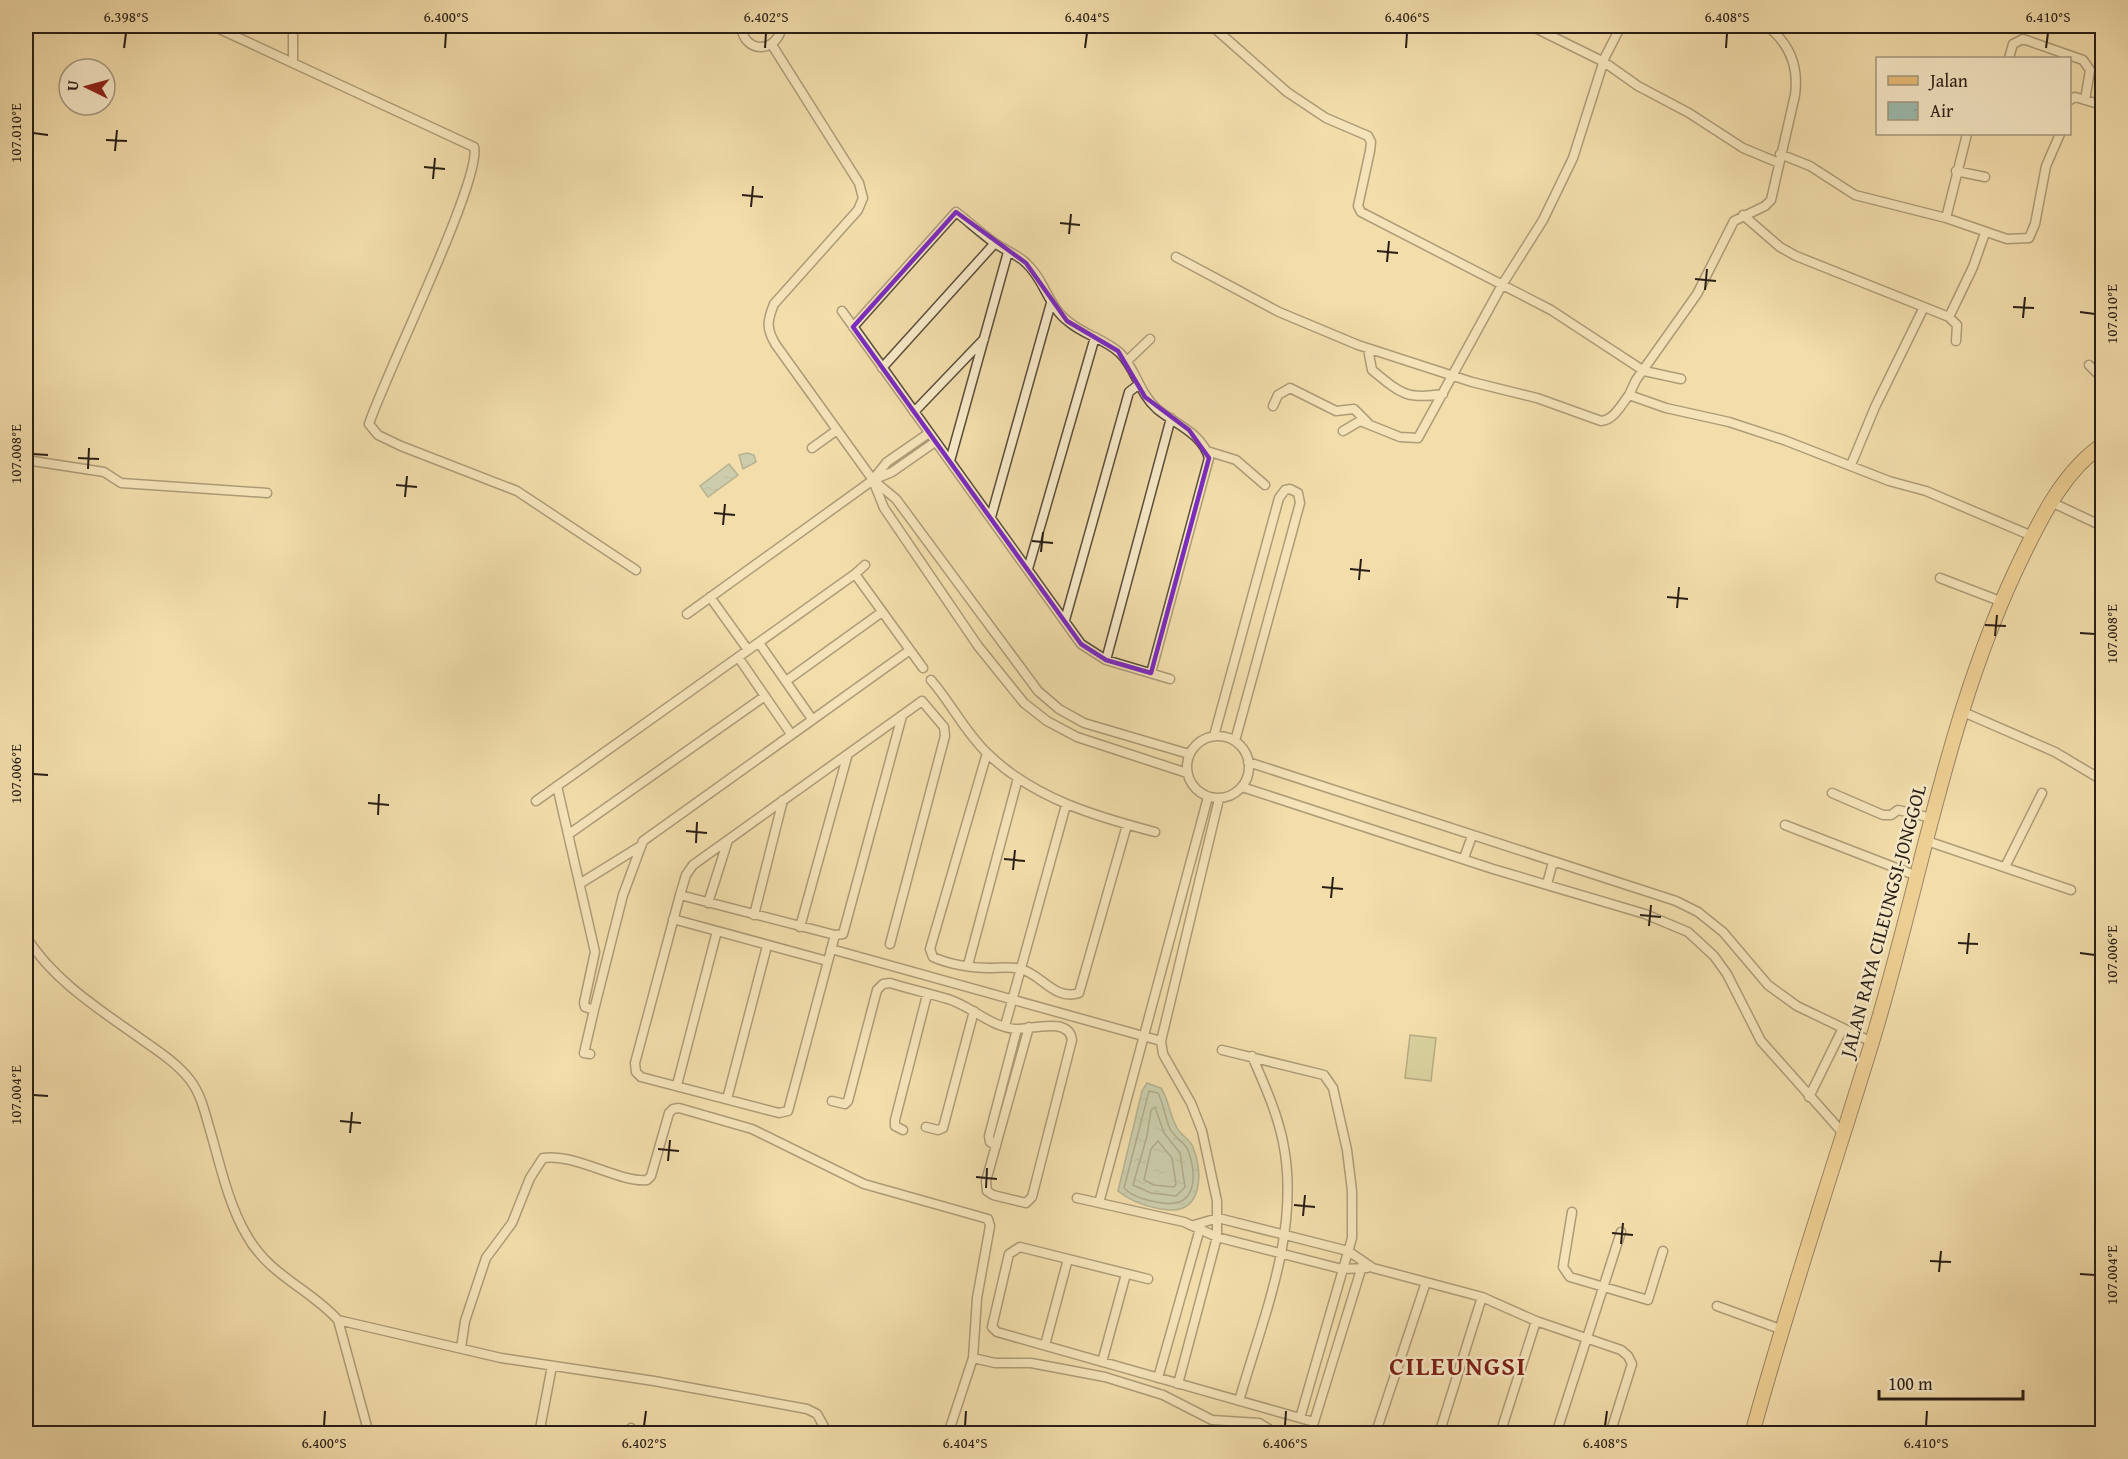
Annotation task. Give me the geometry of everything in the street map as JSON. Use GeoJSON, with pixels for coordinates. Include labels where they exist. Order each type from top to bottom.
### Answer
{"type":"FeatureCollection","features":[{"type":"Feature","properties":{"kind":"main road","name":"JALAN RAYA CILEUNGSI-JONGGOL"},"geometry":{"type":"LineString","coordinates":[[1752,1434],[1842,1132],[1872,1042],[1961,711],[2000,601],[2051,502],[2087,456],[2103,445]]}},
{"type":"Feature","properties":{"kind":"street"},"geometry":{"type":"LineString","coordinates":[[213,26],[468,142],[474,147],[476,153],[461,205],[369,424],[371,429],[401,446],[517,491],[636,570]]}},
{"type":"Feature","properties":{"kind":"street"},"geometry":{"type":"LineString","coordinates":[[293,26],[293,63]]}},
{"type":"Feature","properties":{"kind":"street"},"geometry":{"type":"LineString","coordinates":[[741,26],[744,38],[752,45],[762,47],[772,45],[780,36],[782,26]]}},
{"type":"Feature","properties":{"kind":"street"},"geometry":{"type":"LineString","coordinates":[[1212,26],[1287,92],[1326,118],[1368,136],[1371,142],[1358,206],[1360,211],[1551,309],[1644,371],[1681,379]]}},
{"type":"Feature","properties":{"kind":"street"},"geometry":{"type":"LineString","coordinates":[[1531,26],[1604,62],[1638,86],[1695,117],[1734,143],[1810,166],[1855,195],[1946,218],[1985,233],[2016,240],[2032,235],[2046,166],[2060,135]]}},
{"type":"Feature","properties":{"kind":"street"},"geometry":{"type":"LineString","coordinates":[[1343,431],[1354,422],[1369,424],[1400,437],[1418,438],[1502,285],[1543,220],[1573,158],[1604,62],[1620,26]]}},
{"type":"Feature","properties":{"kind":"street"},"geometry":{"type":"LineString","coordinates":[[1176,256],[1279,312],[1368,349],[1537,398],[1605,421],[1615,414],[1629,395],[1697,294],[1716,262],[1726,234],[1734,221],[1768,204],[1795,96],[1797,78],[1787,44],[1767,26]]}},
{"type":"Feature","properties":{"kind":"street"},"geometry":{"type":"LineString","coordinates":[[2009,57],[2013,44],[2023,39],[2083,60],[2089,65],[2090,70],[2085,100]]}},
{"type":"Feature","properties":{"kind":"street"},"geometry":{"type":"LineString","coordinates":[[772,45],[859,183],[863,198],[858,210],[774,304],[768,320],[768,332],[873,480],[884,508],[978,646],[1024,703],[1047,722],[1077,737],[1187,773]]}},
{"type":"Feature","properties":{"kind":"street"},"geometry":{"type":"LineString","coordinates":[[2071,99],[2075,97],[2103,105]]}},
{"type":"Feature","properties":{"kind":"street"},"geometry":{"type":"LineString","coordinates":[[1946,218],[1967,135]]}},
{"type":"Feature","properties":{"kind":"street"},"geometry":{"type":"LineString","coordinates":[[1956,171],[1985,177]]}},
{"type":"Feature","properties":{"kind":"street"},"geometry":{"type":"LineString","coordinates":[[853,327],[956,212],[995,243],[1026,263],[1041,282],[1051,303],[1067,321],[1112,347],[1127,361],[1138,384],[1158,410],[1189,430],[1207,451],[1209,458],[1151,673]]}},
{"type":"Feature","properties":{"kind":"street"},"geometry":{"type":"LineString","coordinates":[[1743,215],[1780,246],[1797,256],[1949,317],[1957,325],[1956,341]]}},
{"type":"Feature","properties":{"kind":"street"},"geometry":{"type":"LineString","coordinates":[[1949,317],[1973,267],[1985,233]]}},
{"type":"Feature","properties":{"kind":"street"},"geometry":{"type":"LineString","coordinates":[[882,368],[995,243]]}},
{"type":"Feature","properties":{"kind":"street"},"geometry":{"type":"LineString","coordinates":[[950,461],[1008,252]]}},
{"type":"Feature","properties":{"kind":"street"},"geometry":{"type":"LineString","coordinates":[[991,517],[1051,303]]}},
{"type":"Feature","properties":{"kind":"street"},"geometry":{"type":"LineString","coordinates":[[1851,465],[1875,407],[1924,307]]}},
{"type":"Feature","properties":{"kind":"street"},"geometry":{"type":"LineString","coordinates":[[842,311],[1081,644],[1106,660],[1170,679]]}},
{"type":"Feature","properties":{"kind":"street"},"geometry":{"type":"LineString","coordinates":[[1028,569],[1095,337]]}},
{"type":"Feature","properties":{"kind":"street"},"geometry":{"type":"LineString","coordinates":[[914,412],[985,338]]}},
{"type":"Feature","properties":{"kind":"street"},"geometry":{"type":"LineString","coordinates":[[1127,361],[1150,339]]}},
{"type":"Feature","properties":{"kind":"street"},"geometry":{"type":"LineString","coordinates":[[1368,349],[1372,370],[1407,396],[1421,398],[1443,394]]}},
{"type":"Feature","properties":{"kind":"street"},"geometry":{"type":"LineString","coordinates":[[2089,365],[2103,378]]}},
{"type":"Feature","properties":{"kind":"street"},"geometry":{"type":"LineString","coordinates":[[1065,620],[1129,392],[1138,384]]}},
{"type":"Feature","properties":{"kind":"street"},"geometry":{"type":"LineString","coordinates":[[1274,406],[1278,395],[1290,388],[1328,409],[1336,411],[1354,409],[1369,424]]}},
{"type":"Feature","properties":{"kind":"street"},"geometry":{"type":"LineString","coordinates":[[1629,395],[1666,408],[1730,422],[1889,481],[1926,491],[2032,536]]}},
{"type":"Feature","properties":{"kind":"street"},"geometry":{"type":"LineString","coordinates":[[1106,660],[1171,418]]}},
{"type":"Feature","properties":{"kind":"street"},"geometry":{"type":"LineString","coordinates":[[812,448],[837,430]]}},
{"type":"Feature","properties":{"kind":"street"},"geometry":{"type":"LineString","coordinates":[[873,480],[887,462],[929,433]]}},
{"type":"Feature","properties":{"kind":"street"},"geometry":{"type":"LineString","coordinates":[[687,614],[873,480],[892,472],[935,442]]}},
{"type":"Feature","properties":{"kind":"street"},"geometry":{"type":"LineString","coordinates":[[1207,451],[1236,460],[1265,485]]}},
{"type":"Feature","properties":{"kind":"street"},"geometry":{"type":"LineString","coordinates":[[26,460],[104,472],[121,483],[267,493]]}},
{"type":"Feature","properties":{"kind":"street"},"geometry":{"type":"LineString","coordinates":[[26,476],[26,519]]}},
{"type":"Feature","properties":{"kind":"street"},"geometry":{"type":"LineString","coordinates":[[873,480],[896,499],[1022,672],[1045,697],[1059,709],[1084,723],[1189,754]]}},
{"type":"Feature","properties":{"kind":"street"},"geometry":{"type":"LineString","coordinates":[[1214,736],[1279,498],[1281,493],[1290,489],[1298,493],[1300,503],[1235,741]]}},
{"type":"Feature","properties":{"kind":"street"},"geometry":{"type":"LineString","coordinates":[[2051,502],[2103,526]]}},
{"type":"Feature","properties":{"kind":"street"},"geometry":{"type":"LineString","coordinates":[[536,801],[865,565]]}},
{"type":"Feature","properties":{"kind":"street"},"geometry":{"type":"LineString","coordinates":[[855,574],[923,668]]}},
{"type":"Feature","properties":{"kind":"street"},"geometry":{"type":"LineString","coordinates":[[1940,578],[2000,601]]}},
{"type":"Feature","properties":{"kind":"street"},"geometry":{"type":"LineString","coordinates":[[711,597],[748,650]]}},
{"type":"Feature","properties":{"kind":"street"},"geometry":{"type":"LineString","coordinates":[[786,681],[882,612]]}},
{"type":"Feature","properties":{"kind":"street"},"geometry":{"type":"LineString","coordinates":[[759,643],[812,719]]}},
{"type":"Feature","properties":{"kind":"street"},"geometry":{"type":"LineString","coordinates":[[580,883],[640,846],[649,835],[910,650]]}},
{"type":"Feature","properties":{"kind":"street"},"geometry":{"type":"LineString","coordinates":[[738,657],[791,734]]}},
{"type":"Feature","properties":{"kind":"street"},"geometry":{"type":"LineString","coordinates":[[931,680],[987,753],[1018,778],[1066,805],[1155,832]]}},
{"type":"Feature","properties":{"kind":"street"},"geometry":{"type":"LineString","coordinates":[[568,834],[765,696]]}},
{"type":"Feature","properties":{"kind":"street"},"geometry":{"type":"LineString","coordinates":[[835,935],[788,1111],[779,1113],[641,1077],[636,1072],[635,1063],[673,919],[686,875],[693,865],[847,757],[922,701],[944,727],[945,735],[890,944]]}},
{"type":"Feature","properties":{"kind":"street"},"geometry":{"type":"LineString","coordinates":[[1961,711],[2055,752],[2103,780]]}},
{"type":"Feature","properties":{"kind":"street"},"geometry":{"type":"LineString","coordinates":[[680,895],[800,927],[835,935],[843,934],[902,716]]}},
{"type":"Feature","properties":{"kind":"street"},"geometry":{"type":"LineString","coordinates":[[1214,736],[1235,741],[1244,750],[1248,762],[1248,775],[1242,787],[1232,795],[1219,799],[1208,797],[1192,786],[1187,773],[1189,754],[1199,742],[1214,736]]}},
{"type":"Feature","properties":{"kind":"street"},"geometry":{"type":"LineString","coordinates":[[987,753],[930,949],[933,957],[940,961],[1020,969],[1038,977],[1059,993],[1072,995],[1079,993],[1127,825]]}},
{"type":"Feature","properties":{"kind":"street"},"geometry":{"type":"LineString","coordinates":[[800,927],[847,757]]}},
{"type":"Feature","properties":{"kind":"street"},"geometry":{"type":"LineString","coordinates":[[1248,762],[1676,901],[1698,912],[1724,932],[1768,985],[1797,1006],[1872,1042]]}},
{"type":"Feature","properties":{"kind":"street"},"geometry":{"type":"LineString","coordinates":[[968,965],[1018,778]]}},
{"type":"Feature","properties":{"kind":"street"},"geometry":{"type":"LineString","coordinates":[[557,786],[596,952],[584,1003],[585,1007],[594,1010]]}},
{"type":"Feature","properties":{"kind":"street"},"geometry":{"type":"LineString","coordinates":[[1242,787],[1674,924],[1700,940],[1727,974],[1761,1041],[1842,1132]]}},
{"type":"Feature","properties":{"kind":"street"},"geometry":{"type":"LineString","coordinates":[[1832,793],[1883,816],[1891,815],[1898,810],[1932,818]]}},
{"type":"Feature","properties":{"kind":"street"},"geometry":{"type":"LineString","coordinates":[[2005,867],[2042,793]]}},
{"type":"Feature","properties":{"kind":"street"},"geometry":{"type":"LineString","coordinates":[[1100,1203],[1208,797]]}},
{"type":"Feature","properties":{"kind":"street"},"geometry":{"type":"LineString","coordinates":[[1178,1384],[1217,1237],[1218,1218],[1211,1166],[1202,1131],[1191,1103],[1163,1054],[1161,1041],[1219,799]]}},
{"type":"Feature","properties":{"kind":"street"},"geometry":{"type":"LineString","coordinates":[[754,915],[783,800]]}},
{"type":"Feature","properties":{"kind":"street"},"geometry":{"type":"LineString","coordinates":[[1005,1026],[1066,805]]}},
{"type":"Feature","properties":{"kind":"street"},"geometry":{"type":"LineString","coordinates":[[1785,825],[1917,876]]}},
{"type":"Feature","properties":{"kind":"street"},"geometry":{"type":"LineString","coordinates":[[1464,858],[1472,836]]}},
{"type":"Feature","properties":{"kind":"street"},"geometry":{"type":"LineString","coordinates":[[708,903],[728,840]]}},
{"type":"Feature","properties":{"kind":"street"},"geometry":{"type":"LineString","coordinates":[[1927,842],[2071,890]]}},
{"type":"Feature","properties":{"kind":"street"},"geometry":{"type":"LineString","coordinates":[[590,1054],[584,1053],[594,1010],[640,846]]}},
{"type":"Feature","properties":{"kind":"street"},"geometry":{"type":"LineString","coordinates":[[1195,846],[1208,849]]}},
{"type":"Feature","properties":{"kind":"street"},"geometry":{"type":"LineString","coordinates":[[1547,884],[1553,862]]}},
{"type":"Feature","properties":{"kind":"street"},"geometry":{"type":"LineString","coordinates":[[673,919],[827,961]]}},
{"type":"Feature","properties":{"kind":"street"},"geometry":{"type":"LineString","coordinates":[[676,1086],[717,931]]}},
{"type":"Feature","properties":{"kind":"street"},"geometry":{"type":"LineString","coordinates":[[26,937],[37,955],[61,980],[159,1051],[190,1080],[204,1108],[237,1214],[255,1250],[278,1274],[330,1311],[338,1320],[369,1434]]}},
{"type":"Feature","properties":{"kind":"street"},"geometry":{"type":"LineString","coordinates":[[727,1099],[766,946]]}},
{"type":"Feature","properties":{"kind":"street"},"geometry":{"type":"LineString","coordinates":[[831,949],[1161,1041]]}},
{"type":"Feature","properties":{"kind":"street"},"geometry":{"type":"LineString","coordinates":[[596,952],[608,954]]}},
{"type":"Feature","properties":{"kind":"street"},"geometry":{"type":"LineString","coordinates":[[832,1101],[845,1104],[848,1101],[877,990],[883,984],[890,983],[947,999],[975,1011],[988,1021],[1017,1029],[1029,1027],[1047,1026],[1065,1029],[1070,1033],[1072,1040],[1032,1197],[1026,1203],[993,1195],[987,1191],[986,1181],[1029,1027]]}},
{"type":"Feature","properties":{"kind":"street"},"geometry":{"type":"LineString","coordinates":[[903,1130],[895,1126],[895,1120],[927,995]]}},
{"type":"Feature","properties":{"kind":"street"},"geometry":{"type":"LineString","coordinates":[[926,1127],[938,1130],[944,1128],[975,1011]]}},
{"type":"Feature","properties":{"kind":"street"},"geometry":{"type":"LineString","coordinates":[[1809,1097],[1843,1028]]}},
{"type":"Feature","properties":{"kind":"street"},"geometry":{"type":"LineString","coordinates":[[996,1146],[990,1142],[989,1136],[1017,1029]]}},
{"type":"Feature","properties":{"kind":"street"},"geometry":{"type":"LineString","coordinates":[[1222,1050],[1324,1074],[1329,1081],[1341,1114],[1352,1191],[1352,1238],[1300,1418]]}},
{"type":"Feature","properties":{"kind":"street"},"geometry":{"type":"LineString","coordinates":[[1239,1401],[1286,1236],[1287,1173],[1283,1143],[1273,1106],[1252,1056]]}},
{"type":"Feature","properties":{"kind":"street"},"geometry":{"type":"LineString","coordinates":[[461,1348],[465,1321],[486,1258],[512,1223],[530,1178],[543,1158],[587,1164],[647,1180],[651,1176],[669,1113],[679,1108],[752,1129],[864,1184],[902,1197],[981,1215],[988,1219],[990,1226],[977,1298],[974,1358],[948,1434]]}},
{"type":"Feature","properties":{"kind":"street"},"geometry":{"type":"LineString","coordinates":[[1077,1198],[1199,1226],[1217,1237],[1342,1269],[1363,1266],[1482,1297],[1586,1340],[1622,1350],[1632,1364],[1610,1434]]}},
{"type":"Feature","properties":{"kind":"street"},"geometry":{"type":"LineString","coordinates":[[1572,1212],[1564,1270],[1570,1277],[1648,1300],[1663,1251]]}},
{"type":"Feature","properties":{"kind":"street"},"geometry":{"type":"LineString","coordinates":[[1199,1226],[1218,1218],[1348,1251],[1363,1266]]}},
{"type":"Feature","properties":{"kind":"street"},"geometry":{"type":"LineString","coordinates":[[1158,1378],[1199,1226]]}},
{"type":"Feature","properties":{"kind":"street"},"geometry":{"type":"LineString","coordinates":[[1556,1434],[1621,1232]]}},
{"type":"Feature","properties":{"kind":"street"},"geometry":{"type":"LineString","coordinates":[[1148,1279],[1020,1247],[1009,1254],[992,1327],[997,1332],[1310,1422],[1316,1420],[1363,1266]]}},
{"type":"Feature","properties":{"kind":"street"},"geometry":{"type":"LineString","coordinates":[[1045,1345],[1068,1259]]}},
{"type":"Feature","properties":{"kind":"street"},"geometry":{"type":"LineString","coordinates":[[1102,1362],[1126,1274]]}},
{"type":"Feature","properties":{"kind":"street"},"geometry":{"type":"LineString","coordinates":[[1378,1434],[1378,1426],[1426,1282]]}},
{"type":"Feature","properties":{"kind":"street"},"geometry":{"type":"LineString","coordinates":[[1440,1434],[1482,1297]]}},
{"type":"Feature","properties":{"kind":"street"},"geometry":{"type":"LineString","coordinates":[[1717,1305],[1783,1329]]}},
{"type":"Feature","properties":{"kind":"street"},"geometry":{"type":"LineString","coordinates":[[338,1320],[552,1366],[690,1387],[807,1409],[817,1414],[828,1434]]}},
{"type":"Feature","properties":{"kind":"street"},"geometry":{"type":"LineString","coordinates":[[1500,1434],[1536,1321]]}},
{"type":"Feature","properties":{"kind":"street"},"geometry":{"type":"LineString","coordinates":[[974,1358],[995,1363],[1030,1363],[1105,1377],[1163,1395],[1212,1420],[1259,1423],[1276,1434]]}},
{"type":"Feature","properties":{"kind":"street"},"geometry":{"type":"LineString","coordinates":[[539,1434],[547,1405],[552,1366]]}},
{"type":"Feature","properties":{"kind":"highlighted area"},"geometry":{"type":"Polygon","coordinates":[[[956,212],[1026,263],[1067,321],[1118,351],[1145,397],[1189,430],[1209,458],[1151,673],[1106,660],[1081,644],[853,327],[956,212]]]}},
{"type":"Feature","properties":{"kind":"green space"},"geometry":{"type":"Polygon","coordinates":[[[1410,1035],[1436,1038],[1431,1081],[1405,1078],[1410,1035]]]}},
{"type":"Feature","properties":{"kind":"water"},"geometry":{"type":"Polygon","coordinates":[[[747,453],[754,455],[756,462],[743,469],[739,455],[747,453]]]}},
{"type":"Feature","properties":{"kind":"water"},"geometry":{"type":"Polygon","coordinates":[[[729,464],[738,475],[708,497],[700,486],[729,464]]]}},
{"type":"Feature","properties":{"kind":"water"},"geometry":{"type":"Polygon","coordinates":[[[1147,1083],[1161,1088],[1177,1129],[1192,1144],[1196,1157],[1198,1188],[1188,1204],[1180,1209],[1169,1210],[1148,1206],[1118,1191],[1142,1091],[1147,1083]]]}},
{"type":"Feature","properties":{"kind":"district","name":"CILEUNGSI"},"geometry":{"type":"Point","coordinates":[1458,1366]}}]}
